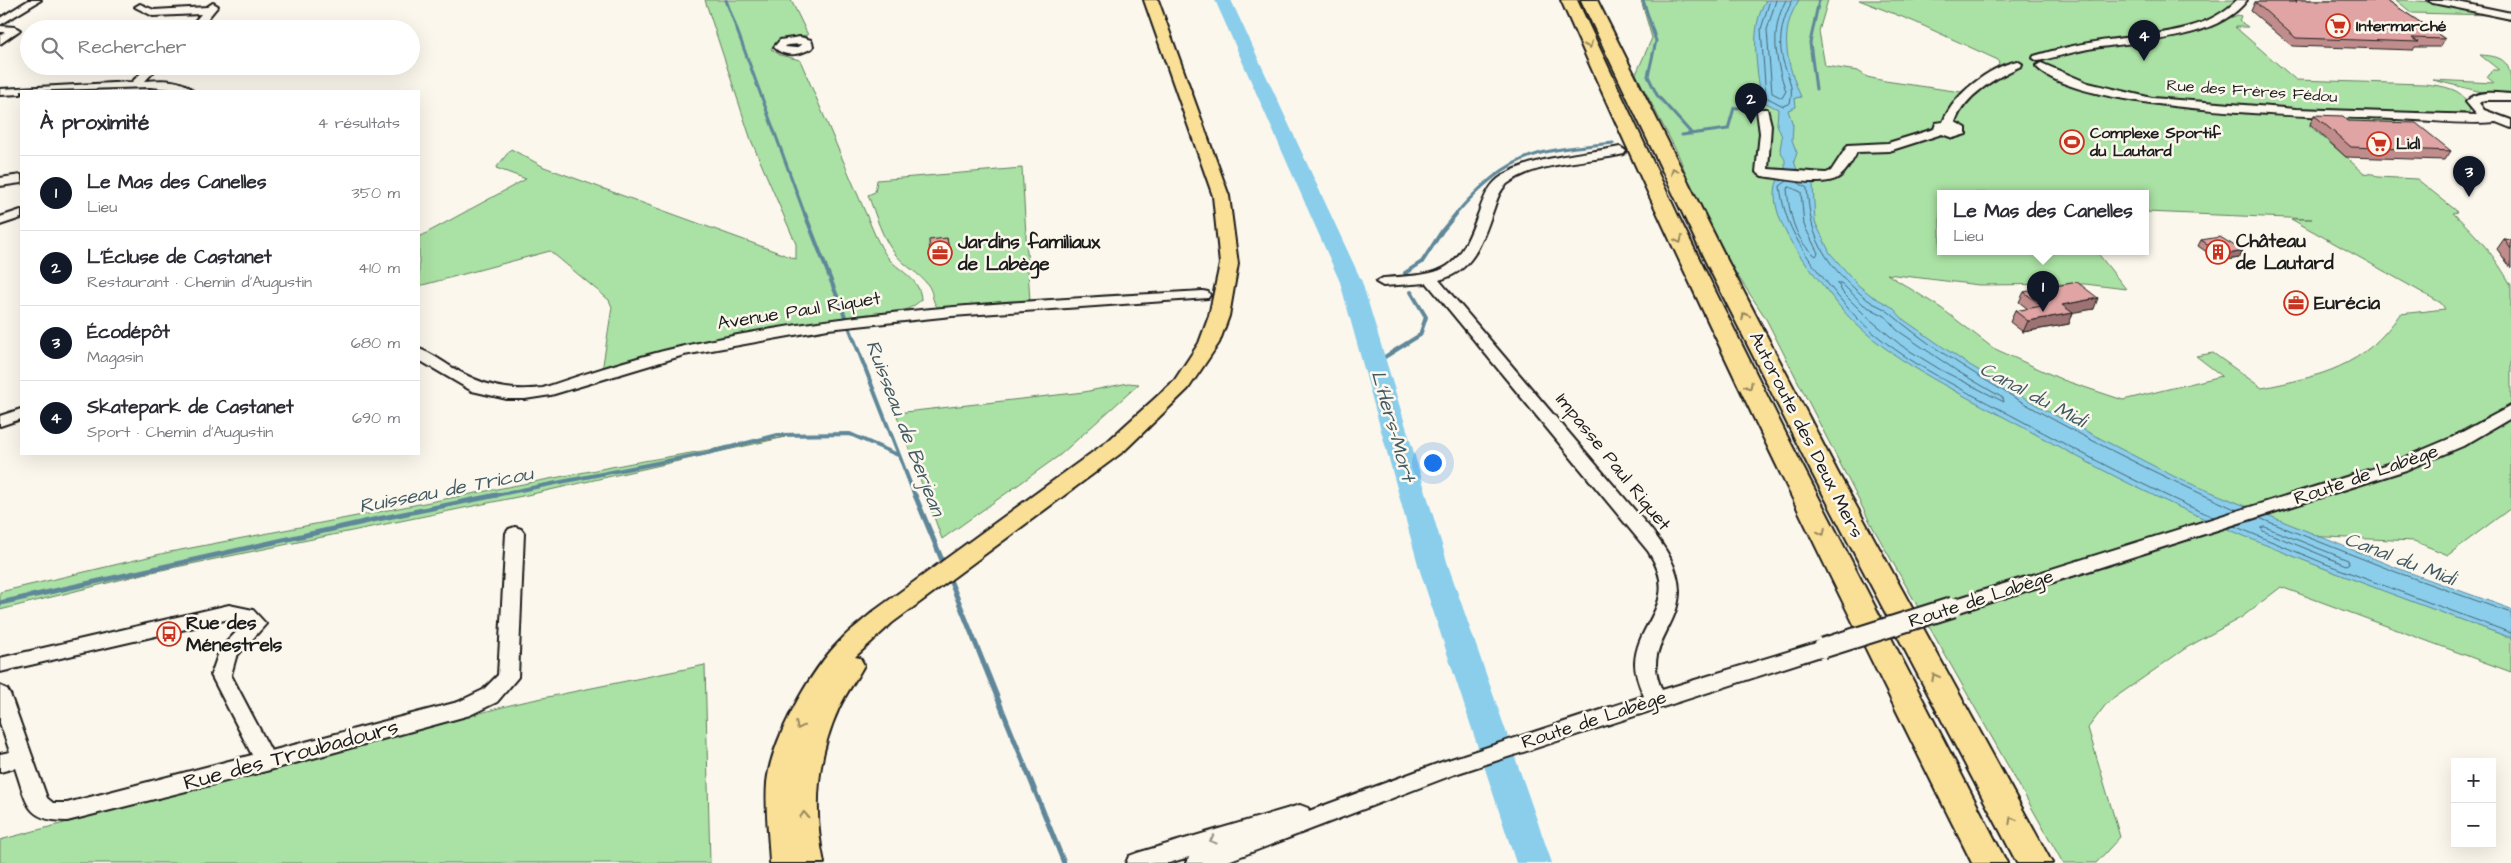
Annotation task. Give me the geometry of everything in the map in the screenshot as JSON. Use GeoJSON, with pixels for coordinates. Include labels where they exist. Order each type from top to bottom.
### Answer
{"type":"FeatureCollection","features":[{"type":"Feature","properties":{"kind":"highway","name":"Autoroute des Deux Mers"},"geometry":{"type":"LineString","coordinates":[[1569,0],[1628,132],[1733,355],[1990,863]]}},
{"type":"Feature","properties":{"kind":"highway","name":"Autoroute des Deux Mers"},"geometry":{"type":"LineString","coordinates":[[1589,0],[1715,258],[1825,473],[2035,863]]}},
{"type":"Feature","properties":{"kind":"main road"},"geometry":{"type":"LineString","coordinates":[[786,863],[781,783],[785,760],[799,725],[821,683],[848,648],[883,618],[1078,475],[1142,424],[1180,385],[1209,343],[1219,316],[1229,264],[1221,196],[1151,0]]}},
{"type":"Feature","properties":{"kind":"main road"},"geometry":{"type":"LineString","coordinates":[[809,863],[806,850],[803,808],[808,758],[821,718],[839,682],[857,656],[923,588]]}},
{"type":"Feature","properties":{"kind":"street"},"geometry":{"type":"LineString","coordinates":[[0,22],[36,0]]}},
{"type":"Feature","properties":{"kind":"street"},"geometry":{"type":"LineString","coordinates":[[202,20],[217,0]]}},
{"type":"Feature","properties":{"kind":"street"},"geometry":{"type":"LineString","coordinates":[[1763,111],[1767,125],[1763,139],[1762,172],[1823,178],[1835,174],[1851,153],[1852,148],[1889,146],[1945,127],[1949,117],[1978,86],[1998,72],[2016,64],[2030,67],[2087,46],[2185,30],[2232,13],[2242,0]]}},
{"type":"Feature","properties":{"kind":"street"},"geometry":{"type":"LineString","coordinates":[[2432,0],[2511,16]]}},
{"type":"Feature","properties":{"kind":"street"},"geometry":{"type":"LineString","coordinates":[[140,7],[153,13],[211,10]]}},
{"type":"Feature","properties":{"kind":"street"},"geometry":{"type":"LineString","coordinates":[[0,29],[15,30],[0,41]]}},
{"type":"Feature","properties":{"kind":"street","name":"Rue des Frères Fédou"},"geometry":{"type":"LineString","coordinates":[[2040,62],[2051,73],[2085,86],[2152,101],[2296,112],[2494,119]]}},
{"type":"Feature","properties":{"kind":"street"},"geometry":{"type":"LineString","coordinates":[[135,85],[145,75]]}},
{"type":"Feature","properties":{"kind":"street"},"geometry":{"type":"LineString","coordinates":[[39,90],[172,85],[186,90]]}},
{"type":"Feature","properties":{"kind":"street"},"geometry":{"type":"LineString","coordinates":[[0,92],[20,91]]}},
{"type":"Feature","properties":{"kind":"street"},"geometry":{"type":"LineString","coordinates":[[2511,98],[2492,96],[2475,98],[2472,102],[2480,112],[2511,124]]}},
{"type":"Feature","properties":{"kind":"street","name":"Rue des Frères Fédou"},"geometry":{"type":"LineString","coordinates":[[2466,117],[2480,112]]}},
{"type":"Feature","properties":{"kind":"street"},"geometry":{"type":"LineString","coordinates":[[1383,282],[1431,279],[1450,271],[1467,257],[1492,197],[1503,181],[1520,172],[1620,151]]}},
{"type":"Feature","properties":{"kind":"street"},"geometry":{"type":"LineString","coordinates":[[0,182],[20,179]]}},
{"type":"Feature","properties":{"kind":"street","name":"Impasse Paul Riquet"},"geometry":{"type":"LineString","coordinates":[[1431,279],[1644,531],[1664,561],[1669,576],[1669,601],[1644,659],[1644,677],[1656,700]]}},
{"type":"Feature","properties":{"kind":"street","name":"Avenue Paul Riquet"},"geometry":{"type":"LineString","coordinates":[[420,355],[489,393],[522,396],[544,392],[679,351],[824,325],[870,319],[1203,295]]}},
{"type":"Feature","properties":{"kind":"street","name":"Route de Labège"},"geometry":{"type":"LineString","coordinates":[[1137,863],[1446,769],[1656,700],[2400,466],[2457,442],[2511,411]]}},
{"type":"Feature","properties":{"kind":"street"},"geometry":{"type":"LineString","coordinates":[[0,421],[20,414]]}},
{"type":"Feature","properties":{"kind":"street","name":"Rue des Troubadours"},"geometry":{"type":"LineString","coordinates":[[0,694],[38,803],[49,812],[67,812],[266,762],[463,709],[490,696],[508,677],[515,533]]}},
{"type":"Feature","properties":{"kind":"street"},"geometry":{"type":"LineString","coordinates":[[0,665],[229,612],[246,615],[256,624],[227,654],[221,675],[266,762]]}},
{"type":"Feature","properties":{"kind":"street"},"geometry":{"type":"LineString","coordinates":[[0,763],[23,758]]}},
{"type":"Feature","properties":{"kind":"street","name":"Route de Labège"},"geometry":{"type":"LineString","coordinates":[[1198,863],[1446,769]]}},
{"type":"Feature","properties":{"kind":"green space"},"geometry":{"type":"Polygon","coordinates":[[[705,0],[791,0],[808,35],[782,40],[771,49],[780,55],[800,60],[875,235],[889,259],[918,287],[921,300],[914,306],[898,313],[853,319],[602,371],[612,307],[609,300],[550,251],[420,286],[420,236],[526,179],[496,168],[511,149],[544,167],[796,259],[796,244],[751,140],[705,0]]]}},
{"type":"Feature","properties":{"kind":"green space"},"geometry":{"type":"Polygon","coordinates":[[[1641,0],[1828,0],[1819,31],[1825,66],[1858,71],[1867,77],[1885,81],[1961,92],[1999,65],[1998,60],[1915,22],[1859,0],[2236,0],[2225,13],[2217,17],[2172,31],[2181,35],[2238,15],[2241,16],[2239,21],[2248,27],[2235,27],[2296,80],[2428,84],[2446,87],[2462,95],[2470,110],[2468,113],[2370,113],[2257,106],[2261,112],[2394,120],[2401,127],[2309,125],[2364,173],[2373,174],[2378,177],[2417,179],[2458,212],[2453,213],[2485,246],[2505,274],[2511,285],[2511,508],[2448,555],[2414,541],[2239,533],[2324,568],[2511,638],[2511,672],[2281,587],[2242,617],[2186,648],[2107,703],[2088,728],[2120,837],[2096,863],[2063,863],[1871,524],[1765,317],[1710,234],[1678,154],[1636,74],[1652,38],[1641,0]],[[1937,190],[1937,255],[2099,255],[2126,289],[2085,284],[1979,285],[1887,274],[1941,308],[1993,348],[2063,380],[2123,400],[2222,376],[2196,356],[2213,353],[2262,388],[2322,373],[2356,358],[2386,332],[2400,314],[2445,309],[2441,303],[2291,219],[2312,219],[2149,212],[2149,190],[1937,190]]]}},
{"type":"Feature","properties":{"kind":"green space"},"geometry":{"type":"Polygon","coordinates":[[[2396,0],[2453,6],[2511,18],[2511,21],[2492,15],[2412,13],[2396,0]]]}},
{"type":"Feature","properties":{"kind":"green space"},"geometry":{"type":"Polygon","coordinates":[[[2480,55],[2503,60],[2509,69],[2511,93],[2486,93],[2433,80],[2494,83],[2487,77],[2492,70],[2499,70],[2480,55]]]}},
{"type":"Feature","properties":{"kind":"green space"},"geometry":{"type":"Polygon","coordinates":[[[1022,168],[1030,302],[943,310],[939,308],[934,303],[928,285],[891,249],[868,195],[875,192],[877,180],[1022,168]]]}},
{"type":"Feature","properties":{"kind":"green space"},"geometry":{"type":"Polygon","coordinates":[[[1128,383],[1139,384],[1060,455],[942,539],[896,413],[1084,392],[1128,383]]]}},
{"type":"Feature","properties":{"kind":"green space"},"geometry":{"type":"Polygon","coordinates":[[[785,437],[532,494],[147,573],[0,610],[0,592],[165,553],[632,463],[785,437]]]}},
{"type":"Feature","properties":{"kind":"green space"},"geometry":{"type":"Polygon","coordinates":[[[705,665],[710,863],[0,863],[0,840],[518,703],[705,665]]]}},
{"type":"Feature","properties":{"kind":"water"},"geometry":{"type":"Polygon","coordinates":[[[1766,0],[1799,0],[1788,24],[1787,36],[1789,60],[1801,97],[1795,98],[1796,107],[1788,110],[1793,125],[1792,140],[1797,153],[1794,161],[1800,179],[1813,184],[1815,222],[1830,253],[1858,285],[1872,296],[1892,307],[1904,320],[1963,361],[2045,410],[2177,478],[2397,568],[2511,609],[2511,638],[2383,591],[2215,524],[2093,465],[1952,389],[1911,366],[1873,339],[1844,311],[1803,260],[1789,239],[1778,214],[1775,190],[1778,179],[1785,177],[1785,160],[1780,150],[1782,137],[1777,124],[1778,109],[1764,102],[1761,98],[1756,61],[1757,23],[1766,0]]]}},
{"type":"Feature","properties":{"kind":"building","name":"Intermarché"},"geometry":{"type":"Polygon","coordinates":[[[2294,0],[2387,0],[2445,39],[2412,38],[2418,42],[2296,38],[2255,2],[2297,2],[2294,0]]]}},
{"type":"Feature","properties":{"kind":"building"},"geometry":{"type":"Polygon","coordinates":[[[2314,115],[2343,116],[2348,121],[2416,123],[2451,151],[2351,147],[2314,115]]]}},
{"type":"Feature","properties":{"kind":"building"},"geometry":{"type":"Polygon","coordinates":[[[2220,237],[2243,251],[2224,255],[2201,240],[2220,237]]]}},
{"type":"Feature","properties":{"kind":"building"},"geometry":{"type":"Polygon","coordinates":[[[947,238],[949,252],[930,255],[929,240],[947,238]]]}},
{"type":"Feature","properties":{"kind":"building"},"geometry":{"type":"Polygon","coordinates":[[[2504,239],[2511,240],[2511,249],[2504,239]]]}},
{"type":"Feature","properties":{"kind":"building"},"geometry":{"type":"Polygon","coordinates":[[[2077,282],[2098,298],[2062,305],[2073,313],[2028,321],[2015,311],[2042,306],[2024,292],[2077,282]]]}},
{"type":"Feature","properties":{"kind":"waterway","name":"Ruisseau de Berjean"},"geometry":{"type":"LineString","coordinates":[[726,0],[805,215]]}},
{"type":"Feature","properties":{"kind":"waterway","name":"L'Hers-Mort"},"geometry":{"type":"LineString","coordinates":[[1223,0],[1351,282],[1434,568],[1534,863]]}},
{"type":"Feature","properties":{"kind":"waterway"},"geometry":{"type":"LineString","coordinates":[[1643,0],[1656,41],[1648,76],[1657,95],[1692,134]]}},
{"type":"Feature","properties":{"kind":"waterway"},"geometry":{"type":"LineString","coordinates":[[1816,89],[1810,43],[1819,0]]}},
{"type":"Feature","properties":{"kind":"waterway"},"geometry":{"type":"LineString","coordinates":[[1692,134],[1728,129],[1734,108],[1749,107]]}},
{"type":"Feature","properties":{"kind":"waterway"},"geometry":{"type":"LineString","coordinates":[[1682,135],[1692,134]]}},
{"type":"Feature","properties":{"kind":"waterway"},"geometry":{"type":"LineString","coordinates":[[1455,215],[1493,177],[1528,157],[1568,148],[1613,143]]}},
{"type":"Feature","properties":{"kind":"waterway","name":"Ruisseau de Berjean"},"geometry":{"type":"LineString","coordinates":[[805,214],[915,496]]}},
{"type":"Feature","properties":{"kind":"waterway"},"geometry":{"type":"LineString","coordinates":[[1405,273],[1422,262],[1442,231],[1456,214]]}},
{"type":"Feature","properties":{"kind":"waterway"},"geometry":{"type":"LineString","coordinates":[[1375,363],[1420,335],[1426,317],[1411,292]]}},
{"type":"Feature","properties":{"kind":"waterway","name":"Ruisseau de Tricou"},"geometry":{"type":"LineString","coordinates":[[491,496],[707,453],[778,435],[850,434],[898,455]]}},
{"type":"Feature","properties":{"kind":"waterway","name":"Ruisseau de Tricou"},"geometry":{"type":"LineString","coordinates":[[0,603],[373,520],[497,495]]}},
{"type":"Feature","properties":{"kind":"waterway","name":"Ruisseau de Berjean"},"geometry":{"type":"LineString","coordinates":[[915,495],[944,565]]}},
{"type":"Feature","properties":{"kind":"waterway","name":"Ruisseau de Berjean"},"geometry":{"type":"LineString","coordinates":[[948,575],[1064,863]]}},
{"type":"Feature","properties":{"kind":"place","name":"Intermarché"},"geometry":{"type":"Point","coordinates":[2338,26]}},
{"type":"Feature","properties":{"kind":"place","name":"Skatepark de Castanet"},"geometry":{"type":"Point","coordinates":[2144,61]}},
{"type":"Feature","properties":{"kind":"place","name":"L'Écluse de Castanet"},"geometry":{"type":"Point","coordinates":[1751,124]}},
{"type":"Feature","properties":{"kind":"place","name":"Complexe Sportif du Lautard"},"geometry":{"type":"Point","coordinates":[2072,142]}},
{"type":"Feature","properties":{"kind":"place","name":"Lidl"},"geometry":{"type":"Point","coordinates":[2379,144]}},
{"type":"Feature","properties":{"kind":"place","name":"Écodépôt"},"geometry":{"type":"Point","coordinates":[2469,197]}},
{"type":"Feature","properties":{"kind":"place","name":"Château de Lautard"},"geometry":{"type":"Point","coordinates":[2218,252]}},
{"type":"Feature","properties":{"kind":"place","name":"Jardins familiaux de Labège"},"geometry":{"type":"Point","coordinates":[940,253]}},
{"type":"Feature","properties":{"kind":"place","name":"Eurécia"},"geometry":{"type":"Point","coordinates":[2296,303]}},
{"type":"Feature","properties":{"kind":"place","name":"Le Mas des Canelles"},"geometry":{"type":"Point","coordinates":[2043,312]}},
{"type":"Feature","properties":{"kind":"place","name":"Rue des Ménestrels"},"geometry":{"type":"Point","coordinates":[169,634]}},
{"type":"Feature","properties":{"kind":"water label","name":"Canal du Midi"},"geometry":{"type":"Point","coordinates":[2033,395]}},
{"type":"Feature","properties":{"kind":"water label","name":"Canal du Midi"},"geometry":{"type":"Point","coordinates":[2400,559]}}]}
